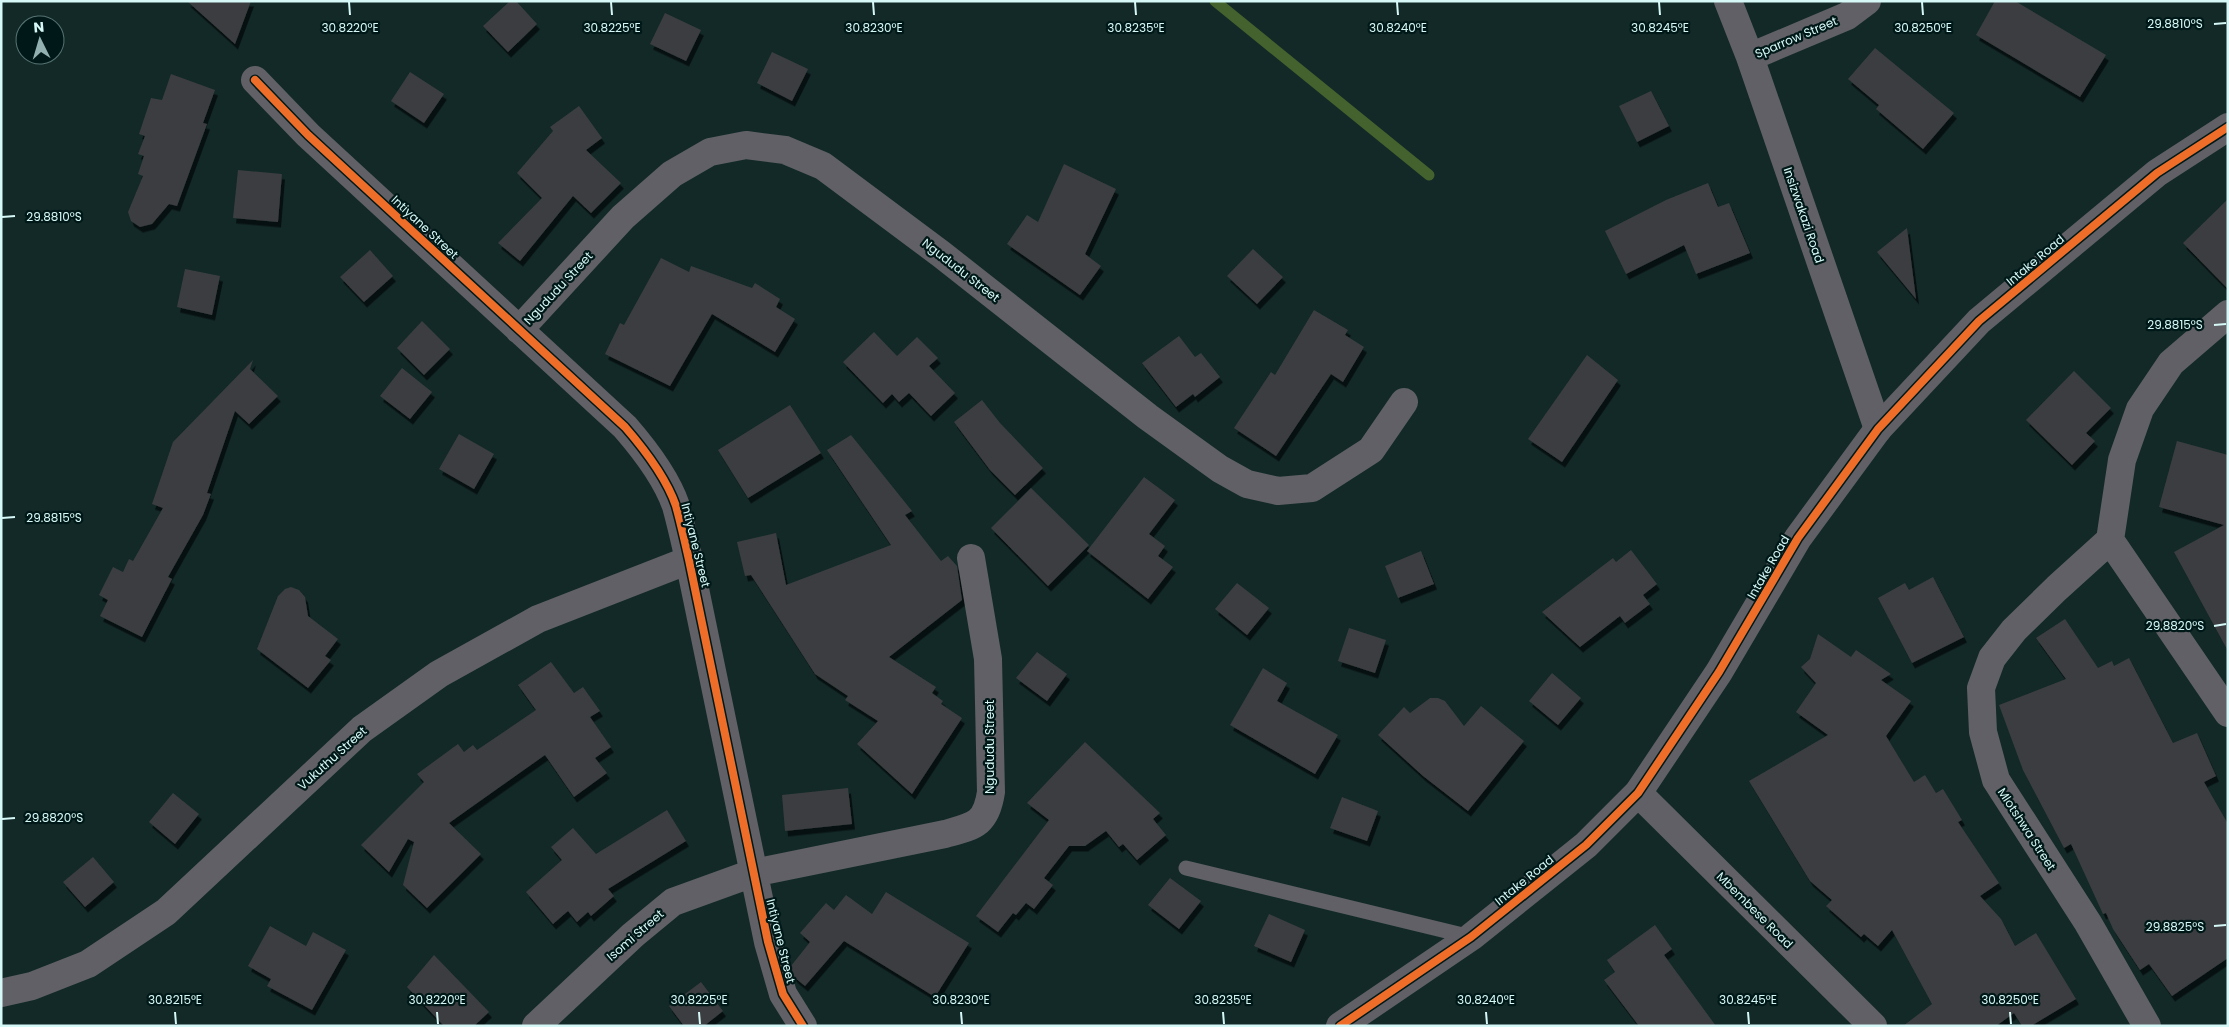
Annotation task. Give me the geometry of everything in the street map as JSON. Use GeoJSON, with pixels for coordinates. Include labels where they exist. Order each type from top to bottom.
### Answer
{"type":"FeatureCollection","features":[{"type":"Feature","properties":{"kind":"street","name":"Insizwakazi Road"},"geometry":{"type":"LineString","coordinates":[[1728,1],[1750,57],[1878,429]]}},
{"type":"Feature","properties":{"kind":"street","name":"Sparrow Street"},"geometry":{"type":"LineString","coordinates":[[1750,57],[1847,16],[1867,1]]}},
{"type":"Feature","properties":{"kind":"street","name":"Intiyane Street"},"geometry":{"type":"LineString","coordinates":[[255,80],[308,135],[625,427],[645,450],[675,504],[689,560],[753,872],[783,994],[803,1026]]}},
{"type":"Feature","properties":{"kind":"street","name":"Intake Road"},"geometry":{"type":"LineString","coordinates":[[1340,1026],[1471,937],[1586,845],[1638,793],[1719,672],[1798,538],[1878,429],[1979,321],[2157,173],[2228,127]]}},
{"type":"Feature","properties":{"kind":"street","name":"Ngududu Street"},"geometry":{"type":"LineString","coordinates":[[519,330],[623,217],[672,174],[710,152],[746,145],[784,150],[823,166],[941,254],[1148,417],[1220,470],[1247,484],[1278,491],[1312,488],[1371,450],[1404,402]]}},
{"type":"Feature","properties":{"kind":"street"},"geometry":{"type":"LineString","coordinates":[[2228,314],[2171,363],[2140,409],[2122,460],[2110,540],[2228,713]]}},
{"type":"Feature","properties":{"kind":"street","name":"Mlotshwa Street"},"geometry":{"type":"LineString","coordinates":[[2110,540],[2021,623],[1992,658],[1981,688],[1983,732],[1996,780],[2088,923],[2147,1026]]}},
{"type":"Feature","properties":{"kind":"street","name":"Ngududu Street"},"geometry":{"type":"LineString","coordinates":[[753,872],[944,834],[973,826],[983,819],[989,806],[991,792],[988,660],[971,558]]}},
{"type":"Feature","properties":{"kind":"street","name":"Vukuthu Street"},"geometry":{"type":"LineString","coordinates":[[1,993],[32,986],[88,964],[166,912],[362,729],[439,674],[538,619],[689,560]]}},
{"type":"Feature","properties":{"kind":"street","name":"Mbembese Road"},"geometry":{"type":"LineString","coordinates":[[1638,793],[1873,1026]]}},
{"type":"Feature","properties":{"kind":"street","name":"Isomi Street"},"geometry":{"type":"LineString","coordinates":[[536,1026],[632,935],[673,902],[753,872]]}},
{"type":"Feature","properties":{"kind":"lane"},"geometry":{"type":"LineString","coordinates":[[1186,868],[1471,937]]}},
{"type":"Feature","properties":{"kind":"building"},"geometry":{"type":"Polygon","coordinates":[[[187,1],[251,1],[235,44],[187,1]]]}},
{"type":"Feature","properties":{"kind":"building"},"geometry":{"type":"Polygon","coordinates":[[[510,1],[516,1],[537,24],[508,52],[483,26],[510,1]]]}},
{"type":"Feature","properties":{"kind":"building"},"geometry":{"type":"Polygon","coordinates":[[[1995,1],[2015,1],[2106,55],[2080,97],[1976,35],[1995,1]]]}},
{"type":"Feature","properties":{"kind":"building"},"geometry":{"type":"Polygon","coordinates":[[[665,13],[701,30],[686,61],[650,44],[665,13]]]}},
{"type":"Feature","properties":{"kind":"building"},"geometry":{"type":"Polygon","coordinates":[[[1875,48],[1954,113],[1923,149],[1876,109],[1879,105],[1848,79],[1875,48]]]}},
{"type":"Feature","properties":{"kind":"building"},"geometry":{"type":"Polygon","coordinates":[[[772,52],[808,69],[792,101],[757,83],[772,52]]]}},
{"type":"Feature","properties":{"kind":"building"},"geometry":{"type":"Polygon","coordinates":[[[410,72],[444,94],[424,123],[391,101],[410,72]]]}},
{"type":"Feature","properties":{"kind":"building"},"geometry":{"type":"Polygon","coordinates":[[[171,74],[215,90],[203,123],[207,124],[177,206],[169,204],[152,224],[140,227],[131,221],[128,212],[143,176],[138,174],[144,156],[138,154],[145,136],[139,134],[151,98],[162,100],[171,74]]]}},
{"type":"Feature","properties":{"kind":"building"},"geometry":{"type":"Polygon","coordinates":[[[1651,91],[1669,126],[1637,142],[1619,106],[1651,91]]]}},
{"type":"Feature","properties":{"kind":"building"},"geometry":{"type":"Polygon","coordinates":[[[579,106],[602,138],[586,150],[621,183],[591,213],[573,196],[520,261],[498,243],[542,198],[517,173],[553,131],[550,127],[579,106]]]}},
{"type":"Feature","properties":{"kind":"building"},"geometry":{"type":"Polygon","coordinates":[[[1064,164],[1116,189],[1085,254],[1101,266],[1080,295],[1007,244],[1027,215],[1038,222],[1064,164]]]}},
{"type":"Feature","properties":{"kind":"building"},"geometry":{"type":"Polygon","coordinates":[[[238,170],[282,174],[278,222],[233,218],[238,170]]]}},
{"type":"Feature","properties":{"kind":"building"},"geometry":{"type":"Polygon","coordinates":[[[1708,183],[1718,207],[1729,203],[1750,253],[1696,274],[1684,245],[1626,274],[1605,231],[1666,200],[1708,183]]]}},
{"type":"Feature","properties":{"kind":"building"},"geometry":{"type":"Polygon","coordinates":[[[2228,199],[2228,289],[2183,243],[2228,199]]]}},
{"type":"Feature","properties":{"kind":"building"},"geometry":{"type":"Polygon","coordinates":[[[1907,228],[1916,299],[1877,252],[1907,228]]]}},
{"type":"Feature","properties":{"kind":"building"},"geometry":{"type":"Polygon","coordinates":[[[1253,249],[1283,277],[1257,304],[1227,276],[1253,249]]]}},
{"type":"Feature","properties":{"kind":"building"},"geometry":{"type":"Polygon","coordinates":[[[370,250],[393,276],[364,302],[340,277],[370,250]]]}},
{"type":"Feature","properties":{"kind":"building"},"geometry":{"type":"Polygon","coordinates":[[[661,258],[689,272],[691,266],[752,288],[755,283],[780,299],[776,307],[795,319],[775,352],[712,314],[670,386],[605,354],[620,323],[624,325],[661,258]]]}},
{"type":"Feature","properties":{"kind":"building"},"geometry":{"type":"Polygon","coordinates":[[[185,269],[220,276],[212,315],[177,307],[185,269]]]}},
{"type":"Feature","properties":{"kind":"building"},"geometry":{"type":"Polygon","coordinates":[[[1314,310],[1348,330],[1345,335],[1364,347],[1343,382],[1331,374],[1276,456],[1234,428],[1271,372],[1275,375],[1314,310]]]}},
{"type":"Feature","properties":{"kind":"building"},"geometry":{"type":"Polygon","coordinates":[[[422,321],[450,349],[424,375],[397,348],[422,321]]]}},
{"type":"Feature","properties":{"kind":"building"},"geometry":{"type":"Polygon","coordinates":[[[874,332],[897,356],[917,337],[938,358],[929,366],[955,393],[931,416],[909,393],[899,402],[892,394],[883,403],[843,362],[874,332]]]}},
{"type":"Feature","properties":{"kind":"building"},"geometry":{"type":"Polygon","coordinates":[[[1179,336],[1195,357],[1201,353],[1220,377],[1195,397],[1193,394],[1176,407],[1142,363],[1179,336]]]}},
{"type":"Feature","properties":{"kind":"building"},"geometry":{"type":"Polygon","coordinates":[[[1587,355],[1618,380],[1562,462],[1528,439],[1587,355]]]}},
{"type":"Feature","properties":{"kind":"building"},"geometry":{"type":"Polygon","coordinates":[[[253,360],[250,369],[278,396],[249,424],[235,411],[207,493],[211,494],[203,515],[168,577],[172,579],[142,637],[100,616],[108,600],[99,595],[113,567],[123,572],[129,559],[133,561],[163,508],[152,504],[173,442],[253,360]]]}},
{"type":"Feature","properties":{"kind":"building"},"geometry":{"type":"Polygon","coordinates":[[[402,368],[432,392],[410,419],[380,396],[402,368]]]}},
{"type":"Feature","properties":{"kind":"building"},"geometry":{"type":"Polygon","coordinates":[[[2074,371],[2111,408],[2086,433],[2095,441],[2072,465],[2026,420],[2074,371]]]}},
{"type":"Feature","properties":{"kind":"building"},"geometry":{"type":"Polygon","coordinates":[[[982,400],[1000,423],[1043,468],[1015,495],[990,470],[954,422],[982,400]]]}},
{"type":"Feature","properties":{"kind":"building"},"geometry":{"type":"Polygon","coordinates":[[[790,405],[821,453],[748,498],[718,450],[790,405]]]}},
{"type":"Feature","properties":{"kind":"building"},"geometry":{"type":"Polygon","coordinates":[[[459,434],[494,454],[474,489],[439,469],[459,434]]]}},
{"type":"Feature","properties":{"kind":"building"},"geometry":{"type":"Polygon","coordinates":[[[851,435],[912,511],[905,515],[941,561],[948,556],[957,566],[962,600],[889,657],[936,687],[932,693],[943,701],[941,704],[962,718],[912,794],[857,744],[878,721],[845,700],[848,696],[815,674],[751,575],[745,576],[737,542],[776,533],[786,585],[891,545],[827,450],[851,435]]]}},
{"type":"Feature","properties":{"kind":"building"},"geometry":{"type":"Polygon","coordinates":[[[2177,441],[2228,455],[2228,651],[2174,552],[2224,525],[2159,507],[2177,441]]]}},
{"type":"Feature","properties":{"kind":"building"},"geometry":{"type":"Polygon","coordinates":[[[1144,477],[1175,500],[1149,534],[1165,546],[1158,556],[1173,567],[1148,599],[1087,551],[1144,477]]]}},
{"type":"Feature","properties":{"kind":"building"},"geometry":{"type":"Polygon","coordinates":[[[1031,488],[1089,545],[1048,586],[991,528],[1031,488]]]}},
{"type":"Feature","properties":{"kind":"building"},"geometry":{"type":"Polygon","coordinates":[[[1631,550],[1657,584],[1643,595],[1650,604],[1625,623],[1620,616],[1580,647],[1542,612],[1613,558],[1616,562],[1631,550]]]}},
{"type":"Feature","properties":{"kind":"building"},"geometry":{"type":"Polygon","coordinates":[[[1421,551],[1434,584],[1398,598],[1385,566],[1421,551]]]}},
{"type":"Feature","properties":{"kind":"building"},"geometry":{"type":"Polygon","coordinates":[[[1933,577],[1964,637],[1912,663],[1878,598],[1905,583],[1909,590],[1933,577]]]}},
{"type":"Feature","properties":{"kind":"building"},"geometry":{"type":"Polygon","coordinates":[[[1237,583],[1269,608],[1247,635],[1215,609],[1237,583]]]}},
{"type":"Feature","properties":{"kind":"building"},"geometry":{"type":"Polygon","coordinates":[[[291,587],[299,590],[305,597],[308,616],[338,639],[325,656],[331,660],[308,688],[257,649],[278,596],[285,589],[291,587]]]}},
{"type":"Feature","properties":{"kind":"building"},"geometry":{"type":"Polygon","coordinates":[[[2065,619],[2098,668],[2112,661],[2114,666],[2129,658],[2173,743],[2197,733],[2216,776],[2204,782],[2228,824],[2228,958],[2172,996],[2149,964],[2140,970],[2113,929],[2106,913],[2103,914],[2071,844],[2064,848],[2023,770],[1999,705],[2066,679],[2036,638],[2065,619]]]}},
{"type":"Feature","properties":{"kind":"building"},"geometry":{"type":"Polygon","coordinates":[[[1349,628],[1386,640],[1375,673],[1338,661],[1349,628]]]}},
{"type":"Feature","properties":{"kind":"building"},"geometry":{"type":"Polygon","coordinates":[[[1818,634],[1851,657],[1856,650],[1891,674],[1881,680],[1911,701],[1886,736],[1914,782],[1925,775],[1936,793],[1943,789],[1962,820],[1958,822],[1999,883],[1980,896],[2001,919],[2015,946],[2036,933],[2076,999],[2031,1026],[2022,1026],[2014,1013],[1996,1026],[1903,1026],[1932,1004],[1892,930],[1878,946],[1864,934],[1861,937],[1826,906],[1832,900],[1810,881],[1749,781],[1828,735],[1796,712],[1816,683],[1801,667],[1810,659],[1818,634]]]}},
{"type":"Feature","properties":{"kind":"building"},"geometry":{"type":"Polygon","coordinates":[[[1037,652],[1067,674],[1047,701],[1016,678],[1037,652]]]}},
{"type":"Feature","properties":{"kind":"building"},"geometry":{"type":"Polygon","coordinates":[[[551,662],[574,693],[583,687],[600,711],[590,717],[611,747],[595,758],[607,773],[574,797],[545,755],[449,823],[481,854],[427,908],[403,885],[414,842],[408,839],[389,872],[361,845],[424,782],[417,774],[458,744],[464,752],[473,745],[477,750],[536,710],[518,685],[551,662]]]}},
{"type":"Feature","properties":{"kind":"building"},"geometry":{"type":"Polygon","coordinates":[[[1263,668],[1287,683],[1277,701],[1338,735],[1315,774],[1230,725],[1263,668]]]}},
{"type":"Feature","properties":{"kind":"building"},"geometry":{"type":"Polygon","coordinates":[[[1552,673],[1581,698],[1558,725],[1529,701],[1552,673]]]}},
{"type":"Feature","properties":{"kind":"building"},"geometry":{"type":"Polygon","coordinates":[[[1430,698],[1438,698],[1445,701],[1464,726],[1481,706],[1524,741],[1468,811],[1423,776],[1378,735],[1404,707],[1410,713],[1430,698]]]}},
{"type":"Feature","properties":{"kind":"building"},"geometry":{"type":"Polygon","coordinates":[[[1085,742],[1160,813],[1153,819],[1166,835],[1137,860],[1123,844],[1119,847],[1106,831],[1085,846],[1069,846],[1044,878],[1053,885],[1034,909],[1026,903],[1016,915],[1013,913],[998,932],[976,916],[1049,820],[1027,803],[1085,742]]]}},
{"type":"Feature","properties":{"kind":"building"},"geometry":{"type":"Polygon","coordinates":[[[848,788],[852,824],[785,831],[782,795],[848,788]]]}},
{"type":"Feature","properties":{"kind":"building"},"geometry":{"type":"Polygon","coordinates":[[[173,793],[199,814],[175,844],[149,822],[173,793]]]}},
{"type":"Feature","properties":{"kind":"building"},"geometry":{"type":"Polygon","coordinates":[[[1342,797],[1378,811],[1367,841],[1330,828],[1342,797]]]}},
{"type":"Feature","properties":{"kind":"building"},"geometry":{"type":"Polygon","coordinates":[[[667,810],[686,841],[608,889],[614,896],[591,916],[588,912],[577,922],[568,911],[553,924],[526,892],[562,860],[551,847],[573,828],[596,854],[667,810]]]}},
{"type":"Feature","properties":{"kind":"building"},"geometry":{"type":"Polygon","coordinates":[[[93,857],[114,882],[85,907],[63,882],[93,857]]]}},
{"type":"Feature","properties":{"kind":"building"},"geometry":{"type":"Polygon","coordinates":[[[1170,878],[1201,901],[1179,929],[1148,905],[1170,878]]]}},
{"type":"Feature","properties":{"kind":"building"},"geometry":{"type":"Polygon","coordinates":[[[886,892],[969,943],[935,997],[844,941],[805,986],[794,977],[791,966],[810,942],[800,933],[826,903],[834,910],[846,895],[872,914],[886,892]]]}},
{"type":"Feature","properties":{"kind":"building"},"geometry":{"type":"Polygon","coordinates":[[[1269,914],[1305,930],[1291,962],[1254,946],[1269,914]]]}},
{"type":"Feature","properties":{"kind":"building"},"geometry":{"type":"Polygon","coordinates":[[[1655,925],[1672,949],[1664,955],[1716,1026],[1639,1026],[1604,980],[1615,972],[1607,960],[1655,925]]]}},
{"type":"Feature","properties":{"kind":"building"},"geometry":{"type":"Polygon","coordinates":[[[270,926],[306,946],[313,932],[346,950],[312,1010],[267,986],[271,979],[248,966],[270,926]]]}},
{"type":"Feature","properties":{"kind":"building"},"geometry":{"type":"Polygon","coordinates":[[[434,955],[489,1012],[474,1026],[444,1026],[407,987],[434,955]]]}},
{"type":"Feature","properties":{"kind":"building"},"geometry":{"type":"Polygon","coordinates":[[[701,982],[723,1011],[704,1026],[684,1026],[669,1006],[701,982]]]}},
{"type":"Feature","properties":{"kind":"waterway"},"geometry":{"type":"LineString","coordinates":[[1215,1],[1429,175]]}},
{"type":"Feature","properties":{"kind":"cycle path"},"geometry":{"type":"LineString","coordinates":[[255,80],[308,135],[625,427],[661,474],[676,506],[684,540],[768,942],[783,994],[803,1026]]}},
{"type":"Feature","properties":{"kind":"cycle path"},"geometry":{"type":"LineString","coordinates":[[1340,1026],[1471,937],[1586,845],[1638,793],[1719,672],[1798,538],[1878,429],[1979,321],[2157,173],[2228,127]]}}]}
